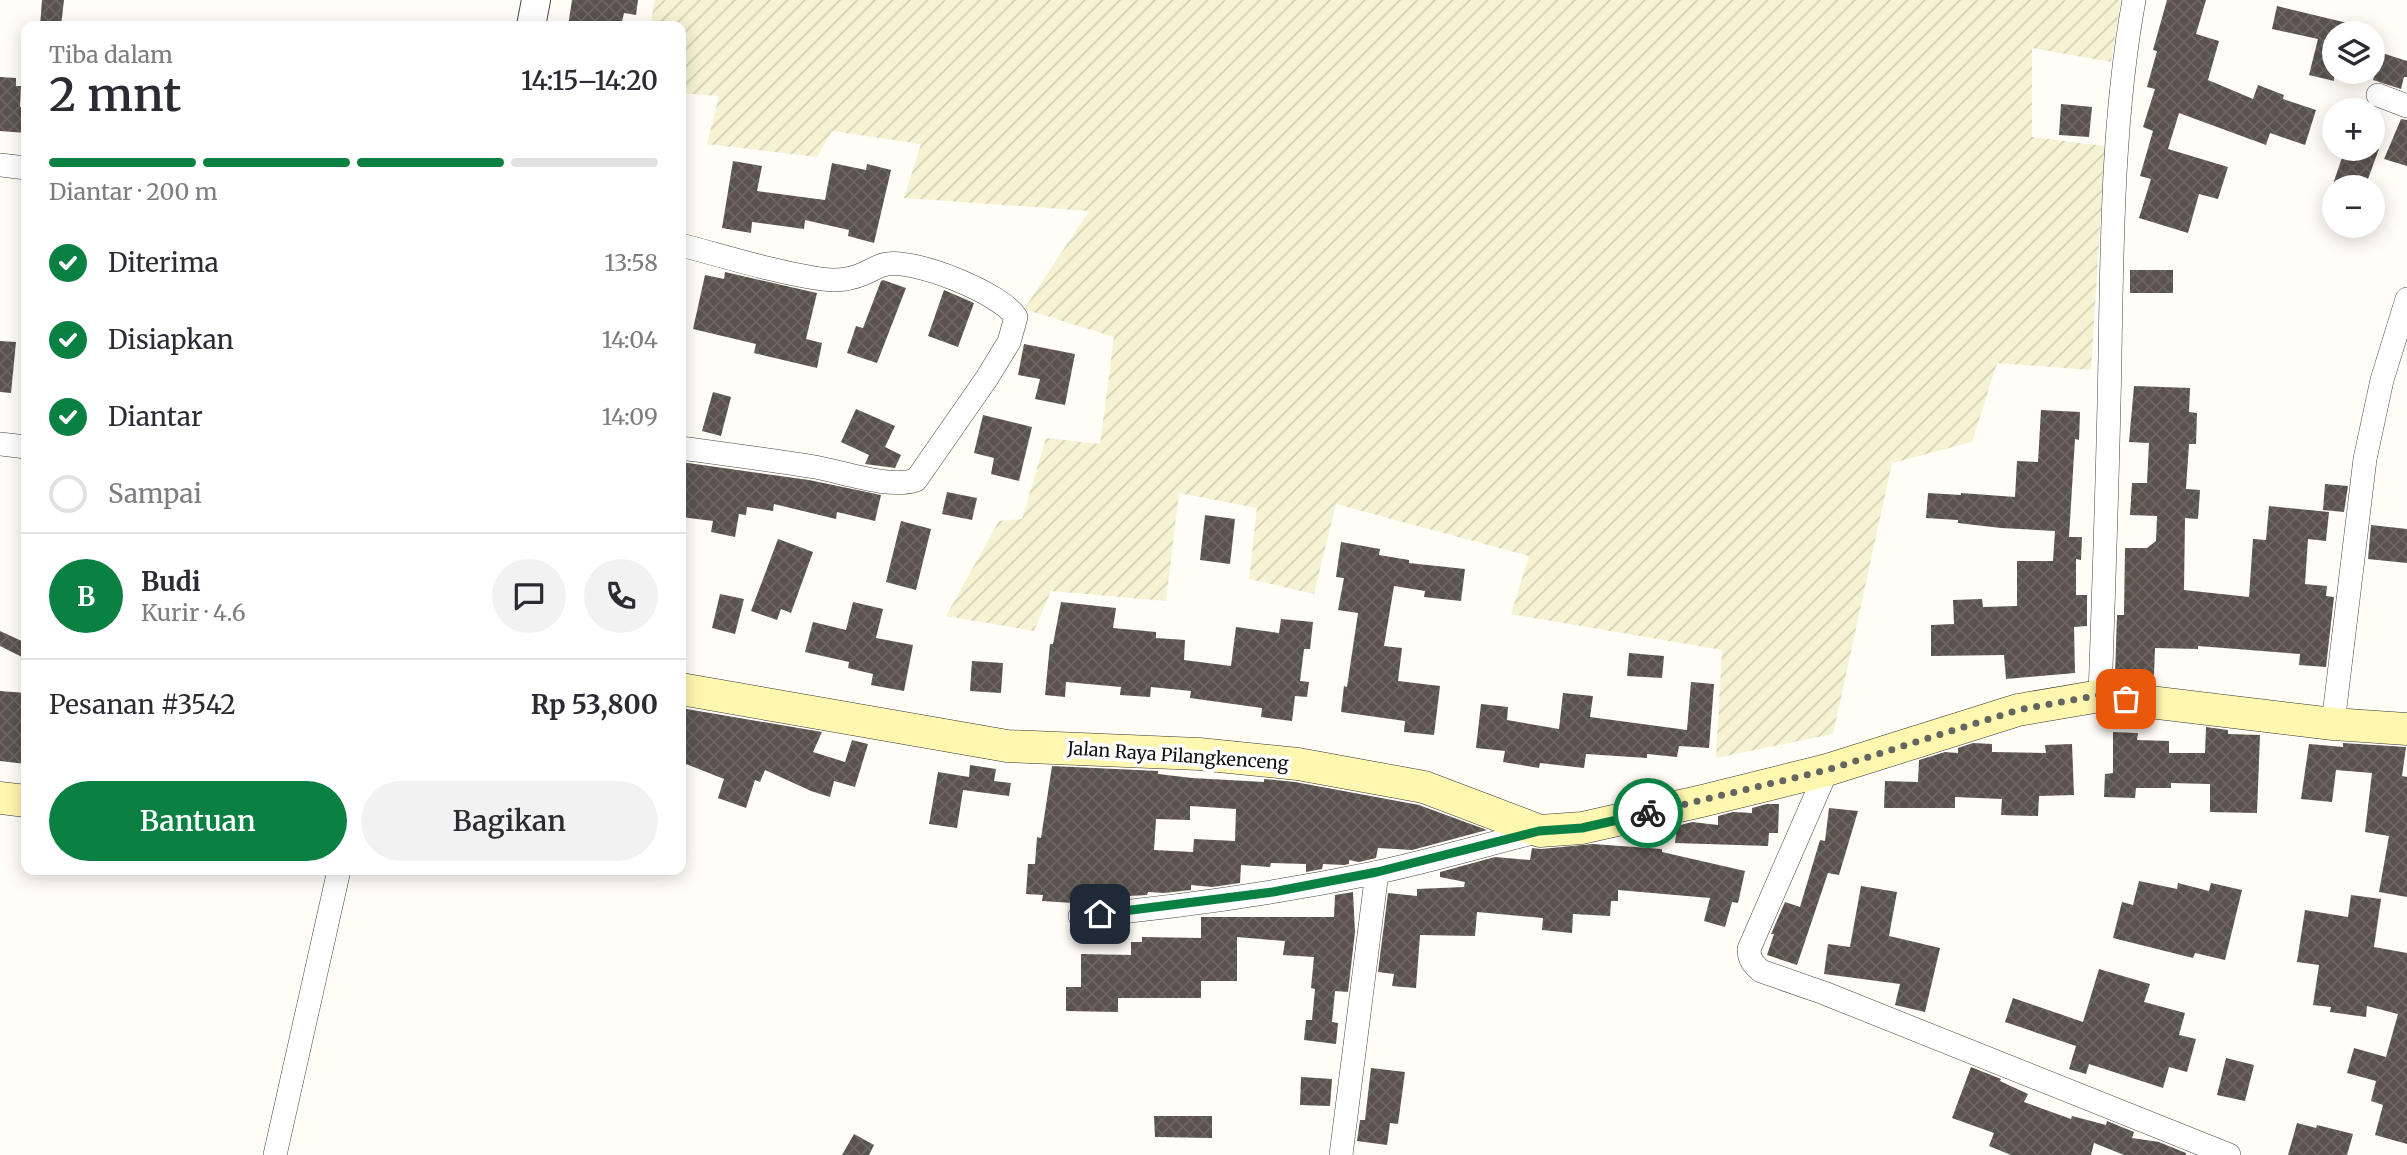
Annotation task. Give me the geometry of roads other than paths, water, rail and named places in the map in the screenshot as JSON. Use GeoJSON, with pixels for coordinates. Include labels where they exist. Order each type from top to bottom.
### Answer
{"type":"FeatureCollection","features":[{"type":"Feature","properties":{"kind":"main road","name":"Jalan Raya Pilangkenceng"},"geometry":{"type":"LineString","coordinates":[[686,690],[1007,746],[1199,754],[1298,764],[1424,787],[1539,831],[1582,828],[1827,770],[2018,710],[2100,695],[2333,724],[2407,729]]}},
{"type":"Feature","properties":{"kind":"main road"},"geometry":{"type":"LineString","coordinates":[[0,798],[21,801]]}},
{"type":"Feature","properties":{"kind":"street"},"geometry":{"type":"LineString","coordinates":[[532,21],[536,0]]}},
{"type":"Feature","properties":{"kind":"street"},"geometry":{"type":"LineString","coordinates":[[2100,695],[2108,485],[2113,220],[2126,46],[2134,0]]}},
{"type":"Feature","properties":{"kind":"street"},"geometry":{"type":"LineString","coordinates":[[2378,95],[2407,106]]}},
{"type":"Feature","properties":{"kind":"street"},"geometry":{"type":"LineString","coordinates":[[0,165],[21,167]]}},
{"type":"Feature","properties":{"kind":"street"},"geometry":{"type":"LineString","coordinates":[[686,246],[830,280],[861,275],[884,264],[904,263],[947,275],[1002,303],[1016,317],[1009,342],[993,369],[916,480],[906,483],[886,481],[686,448]]}},
{"type":"Feature","properties":{"kind":"street"},"geometry":{"type":"LineString","coordinates":[[2333,724],[2365,459],[2382,380],[2407,299]]}},
{"type":"Feature","properties":{"kind":"street"},"geometry":{"type":"LineString","coordinates":[[0,444],[21,446]]}},
{"type":"Feature","properties":{"kind":"street"},"geometry":{"type":"LineString","coordinates":[[1827,770],[1749,948],[1749,957],[1754,965],[1761,971],[1824,993],[2230,1155]]}},
{"type":"Feature","properties":{"kind":"street"},"geometry":{"type":"LineString","coordinates":[[1080,916],[1139,911],[1273,892],[1377,872],[1539,831]]}},
{"type":"Feature","properties":{"kind":"street"},"geometry":{"type":"LineString","coordinates":[[1341,1155],[1377,872]]}},
{"type":"Feature","properties":{"kind":"street"},"geometry":{"type":"LineString","coordinates":[[275,1155],[338,875]]}}]}
